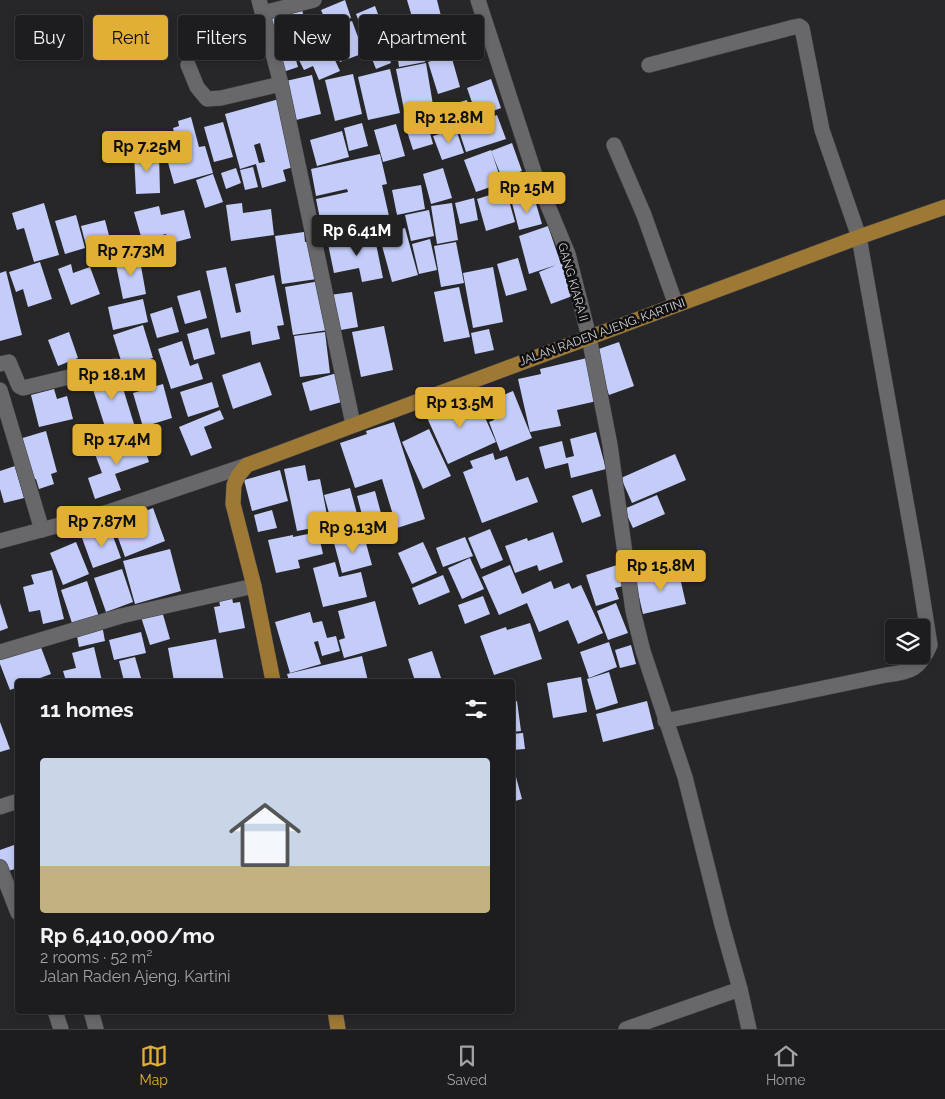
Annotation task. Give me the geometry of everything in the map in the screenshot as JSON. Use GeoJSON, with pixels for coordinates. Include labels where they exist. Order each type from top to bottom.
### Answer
{"type":"FeatureCollection","features":[{"type":"Feature","properties":{"kind":"main road","name":"JALAN RADEN AJENG. KARTINI"},"geometry":{"type":"LineString","coordinates":[[247,464],[859,237],[945,207]]}},
{"type":"Feature","properties":{"kind":"main road"},"geometry":{"type":"LineString","coordinates":[[247,464],[234,485],[233,504],[254,586],[272,679]]}},
{"type":"Feature","properties":{"kind":"main road"},"geometry":{"type":"LineString","coordinates":[[336,1014],[338,1029]]}},
{"type":"Feature","properties":{"kind":"street"},"geometry":{"type":"LineString","coordinates":[[314,0],[261,7],[281,84],[353,424]]}},
{"type":"Feature","properties":{"kind":"street","name":"GANG KIARA II"},"geometry":{"type":"LineString","coordinates":[[478,0],[534,172],[568,254],[589,337],[610,445],[633,611],[643,651],[685,777],[749,1029]]}},
{"type":"Feature","properties":{"kind":"street"},"geometry":{"type":"LineString","coordinates":[[649,65],[794,27],[799,26],[802,28],[822,130],[859,237],[930,644],[920,662],[906,673],[886,675],[665,721]]}},
{"type":"Feature","properties":{"kind":"street"},"geometry":{"type":"LineString","coordinates":[[188,65],[197,87],[207,99],[222,98],[281,84]]}},
{"type":"Feature","properties":{"kind":"street"},"geometry":{"type":"LineString","coordinates":[[614,145],[644,215],[676,305]]}},
{"type":"Feature","properties":{"kind":"street"},"geometry":{"type":"LineString","coordinates":[[0,364],[9,362],[18,386],[23,388],[115,366]]}},
{"type":"Feature","properties":{"kind":"street"},"geometry":{"type":"LineString","coordinates":[[0,390],[42,530]]}},
{"type":"Feature","properties":{"kind":"street"},"geometry":{"type":"LineString","coordinates":[[0,541],[108,512],[247,464]]}},
{"type":"Feature","properties":{"kind":"street"},"geometry":{"type":"LineString","coordinates":[[0,652],[122,616],[254,586]]}},
{"type":"Feature","properties":{"kind":"street"},"geometry":{"type":"LineString","coordinates":[[0,807],[15,802]]}},
{"type":"Feature","properties":{"kind":"street"},"geometry":{"type":"LineString","coordinates":[[0,868],[15,906]]}},
{"type":"Feature","properties":{"kind":"street"},"geometry":{"type":"LineString","coordinates":[[626,1029],[740,989]]}},
{"type":"Feature","properties":{"kind":"street"},"geometry":{"type":"LineString","coordinates":[[56,1014],[61,1029]]}},
{"type":"Feature","properties":{"kind":"street"},"geometry":{"type":"LineString","coordinates":[[92,1014],[96,1029]]}},
{"type":"Feature","properties":{"kind":"building"},"geometry":{"type":"Polygon","coordinates":[[[345,0],[351,18],[349,19],[349,15],[323,15],[321,10],[345,0]]]}},
{"type":"Feature","properties":{"kind":"building"},"geometry":{"type":"Polygon","coordinates":[[[407,0],[437,0],[441,15],[411,15],[407,0]]]}},
{"type":"Feature","properties":{"kind":"building"},"geometry":{"type":"Polygon","coordinates":[[[375,6],[378,15],[359,15],[359,22],[356,14],[375,6]]]}},
{"type":"Feature","properties":{"kind":"building"},"geometry":{"type":"Polygon","coordinates":[[[302,10],[303,15],[284,15],[302,10]]]}},
{"type":"Feature","properties":{"kind":"building"},"geometry":{"type":"Polygon","coordinates":[[[275,18],[275,44],[274,44],[267,20],[275,18]]]}},
{"type":"Feature","properties":{"kind":"building"},"geometry":{"type":"Polygon","coordinates":[[[352,21],[359,40],[359,55],[349,59],[349,22],[352,21]]]}},
{"type":"Feature","properties":{"kind":"building"},"geometry":{"type":"Polygon","coordinates":[[[276,60],[296,60],[298,67],[280,73],[276,60]]]}},
{"type":"Feature","properties":{"kind":"building"},"geometry":{"type":"Polygon","coordinates":[[[299,60],[335,60],[340,71],[319,80],[313,66],[304,70],[299,60]]]}},
{"type":"Feature","properties":{"kind":"building"},"geometry":{"type":"Polygon","coordinates":[[[372,60],[390,60],[391,63],[376,69],[372,60]]]}},
{"type":"Feature","properties":{"kind":"building"},"geometry":{"type":"Polygon","coordinates":[[[398,60],[425,60],[425,62],[399,67],[398,60]]]}},
{"type":"Feature","properties":{"kind":"building"},"geometry":{"type":"Polygon","coordinates":[[[452,60],[460,87],[438,94],[428,62],[452,60]]]}},
{"type":"Feature","properties":{"kind":"building"},"geometry":{"type":"Polygon","coordinates":[[[426,63],[433,105],[404,110],[396,69],[426,63]]]}},
{"type":"Feature","properties":{"kind":"building"},"geometry":{"type":"Polygon","coordinates":[[[390,69],[400,113],[368,120],[358,77],[390,69]]]}},
{"type":"Feature","properties":{"kind":"building"},"geometry":{"type":"Polygon","coordinates":[[[353,74],[362,114],[335,121],[325,80],[353,74]]]}},
{"type":"Feature","properties":{"kind":"building"},"geometry":{"type":"Polygon","coordinates":[[[312,75],[321,114],[296,120],[286,81],[312,75]]]}},
{"type":"Feature","properties":{"kind":"building"},"geometry":{"type":"Polygon","coordinates":[[[491,79],[501,108],[477,117],[467,88],[491,79]]]}},
{"type":"Feature","properties":{"kind":"building"},"geometry":{"type":"Polygon","coordinates":[[[279,99],[297,166],[283,170],[286,181],[262,188],[256,164],[240,169],[225,114],[279,99]],[[260,143],[254,145],[259,163],[265,162],[260,143]]]}},
{"type":"Feature","properties":{"kind":"building"},"geometry":{"type":"Polygon","coordinates":[[[467,100],[472,121],[435,132],[429,111],[467,100]]]}},
{"type":"Feature","properties":{"kind":"building"},"geometry":{"type":"Polygon","coordinates":[[[425,115],[433,144],[413,150],[404,122],[425,115]]]}},
{"type":"Feature","properties":{"kind":"building"},"geometry":{"type":"Polygon","coordinates":[[[497,115],[506,139],[466,152],[458,128],[497,115]]]}},
{"type":"Feature","properties":{"kind":"building"},"geometry":{"type":"Polygon","coordinates":[[[191,117],[199,147],[205,146],[213,173],[174,184],[167,159],[180,156],[173,128],[179,126],[178,121],[191,117]]]}},
{"type":"Feature","properties":{"kind":"building"},"geometry":{"type":"Polygon","coordinates":[[[223,122],[233,157],[214,162],[204,127],[223,122]]]}},
{"type":"Feature","properties":{"kind":"building"},"geometry":{"type":"Polygon","coordinates":[[[362,123],[368,146],[349,151],[344,128],[362,123]]]}},
{"type":"Feature","properties":{"kind":"building"},"geometry":{"type":"Polygon","coordinates":[[[396,124],[405,156],[383,162],[374,130],[396,124]]]}},
{"type":"Feature","properties":{"kind":"building"},"geometry":{"type":"Polygon","coordinates":[[[456,129],[464,153],[442,160],[433,136],[456,129]]]}},
{"type":"Feature","properties":{"kind":"building"},"geometry":{"type":"Polygon","coordinates":[[[342,131],[349,157],[317,166],[310,140],[342,131]]]}},
{"type":"Feature","properties":{"kind":"building"},"geometry":{"type":"Polygon","coordinates":[[[512,143],[522,171],[502,178],[491,151],[512,143]]]}},
{"type":"Feature","properties":{"kind":"building"},"geometry":{"type":"Polygon","coordinates":[[[491,150],[502,183],[476,192],[464,160],[491,150]]]}},
{"type":"Feature","properties":{"kind":"building"},"geometry":{"type":"Polygon","coordinates":[[[159,153],[160,193],[136,194],[134,154],[159,153]]]}},
{"type":"Feature","properties":{"kind":"building"},"geometry":{"type":"Polygon","coordinates":[[[380,154],[387,184],[382,185],[389,216],[355,224],[357,234],[321,242],[317,225],[321,224],[316,199],[348,192],[347,189],[316,196],[311,169],[380,154]]]}},
{"type":"Feature","properties":{"kind":"building"},"geometry":{"type":"Polygon","coordinates":[[[253,167],[258,187],[245,190],[240,170],[253,167]]]}},
{"type":"Feature","properties":{"kind":"building"},"geometry":{"type":"Polygon","coordinates":[[[236,168],[241,183],[226,189],[221,173],[236,168]]]}},
{"type":"Feature","properties":{"kind":"building"},"geometry":{"type":"Polygon","coordinates":[[[443,168],[452,198],[431,204],[423,174],[443,168]]]}},
{"type":"Feature","properties":{"kind":"building"},"geometry":{"type":"Polygon","coordinates":[[[213,174],[223,202],[205,208],[196,180],[213,174]]]}},
{"type":"Feature","properties":{"kind":"building"},"geometry":{"type":"Polygon","coordinates":[[[421,185],[425,209],[397,215],[392,190],[421,185]]]}},
{"type":"Feature","properties":{"kind":"building"},"geometry":{"type":"Polygon","coordinates":[[[506,190],[515,222],[486,231],[477,199],[506,190]]]}},
{"type":"Feature","properties":{"kind":"building"},"geometry":{"type":"Polygon","coordinates":[[[534,197],[542,224],[519,230],[512,203],[534,197]]]}},
{"type":"Feature","properties":{"kind":"building"},"geometry":{"type":"Polygon","coordinates":[[[474,198],[478,220],[460,224],[455,203],[474,198]]]}},
{"type":"Feature","properties":{"kind":"building"},"geometry":{"type":"Polygon","coordinates":[[[44,203],[59,255],[34,262],[24,228],[17,230],[12,213],[44,203]]]}},
{"type":"Feature","properties":{"kind":"building"},"geometry":{"type":"Polygon","coordinates":[[[242,203],[243,213],[271,209],[274,235],[231,241],[226,205],[242,203]]]}},
{"type":"Feature","properties":{"kind":"building"},"geometry":{"type":"Polygon","coordinates":[[[452,203],[458,240],[437,244],[431,206],[452,203]]]}},
{"type":"Feature","properties":{"kind":"building"},"geometry":{"type":"Polygon","coordinates":[[[159,206],[161,215],[184,210],[191,238],[168,244],[166,234],[142,240],[134,212],[159,206]]]}},
{"type":"Feature","properties":{"kind":"building"},"geometry":{"type":"Polygon","coordinates":[[[429,210],[434,236],[411,241],[405,215],[429,210]]]}},
{"type":"Feature","properties":{"kind":"building"},"geometry":{"type":"Polygon","coordinates":[[[76,215],[85,248],[65,254],[55,221],[76,215]]]}},
{"type":"Feature","properties":{"kind":"building"},"geometry":{"type":"Polygon","coordinates":[[[105,220],[113,251],[89,257],[81,226],[105,220]]]}},
{"type":"Feature","properties":{"kind":"building"},"geometry":{"type":"Polygon","coordinates":[[[548,226],[561,264],[563,263],[575,295],[551,304],[539,272],[556,265],[529,274],[519,236],[548,226]]]}},
{"type":"Feature","properties":{"kind":"building"},"geometry":{"type":"Polygon","coordinates":[[[405,228],[418,275],[392,282],[379,235],[405,228]]]}},
{"type":"Feature","properties":{"kind":"building"},"geometry":{"type":"Polygon","coordinates":[[[304,232],[305,242],[312,241],[317,279],[282,284],[275,236],[304,232]]]}},
{"type":"Feature","properties":{"kind":"building"},"geometry":{"type":"Polygon","coordinates":[[[374,234],[383,278],[362,282],[359,268],[334,273],[328,244],[374,234]]]}},
{"type":"Feature","properties":{"kind":"building"},"geometry":{"type":"Polygon","coordinates":[[[430,239],[437,270],[419,274],[412,244],[430,239]]]}},
{"type":"Feature","properties":{"kind":"building"},"geometry":{"type":"Polygon","coordinates":[[[456,242],[464,283],[441,287],[434,246],[456,242]]]}},
{"type":"Feature","properties":{"kind":"building"},"geometry":{"type":"Polygon","coordinates":[[[139,255],[146,294],[123,299],[115,260],[139,255]]]}},
{"type":"Feature","properties":{"kind":"building"},"geometry":{"type":"Polygon","coordinates":[[[518,258],[527,290],[506,296],[497,264],[518,258]]]}},
{"type":"Feature","properties":{"kind":"building"},"geometry":{"type":"Polygon","coordinates":[[[40,262],[52,299],[28,307],[23,289],[16,292],[9,272],[40,262]]]}},
{"type":"Feature","properties":{"kind":"building"},"geometry":{"type":"Polygon","coordinates":[[[71,264],[73,273],[90,267],[100,294],[71,305],[58,269],[71,264]]]}},
{"type":"Feature","properties":{"kind":"building"},"geometry":{"type":"Polygon","coordinates":[[[226,267],[236,313],[241,312],[235,284],[274,275],[284,325],[277,326],[280,339],[252,345],[250,331],[221,338],[206,271],[226,267]]]}},
{"type":"Feature","properties":{"kind":"building"},"geometry":{"type":"Polygon","coordinates":[[[493,267],[503,322],[473,328],[463,273],[493,267]]]}},
{"type":"Feature","properties":{"kind":"building"},"geometry":{"type":"Polygon","coordinates":[[[6,271],[22,335],[0,341],[0,273],[6,271]]]}},
{"type":"Feature","properties":{"kind":"building"},"geometry":{"type":"Polygon","coordinates":[[[320,281],[328,330],[293,335],[285,287],[320,281]]]}},
{"type":"Feature","properties":{"kind":"building"},"geometry":{"type":"Polygon","coordinates":[[[459,287],[470,337],[444,342],[434,292],[459,287]]]}},
{"type":"Feature","properties":{"kind":"building"},"geometry":{"type":"Polygon","coordinates":[[[200,290],[207,318],[185,324],[177,296],[200,290]]]}},
{"type":"Feature","properties":{"kind":"building"},"geometry":{"type":"Polygon","coordinates":[[[352,292],[358,327],[335,331],[330,295],[352,292]]]}},
{"type":"Feature","properties":{"kind":"building"},"geometry":{"type":"Polygon","coordinates":[[[143,299],[148,322],[113,330],[108,307],[143,299]]]}},
{"type":"Feature","properties":{"kind":"building"},"geometry":{"type":"Polygon","coordinates":[[[172,307],[179,332],[157,338],[150,314],[172,307]]]}},
{"type":"Feature","properties":{"kind":"building"},"geometry":{"type":"Polygon","coordinates":[[[143,325],[153,358],[123,367],[113,335],[143,325]]]}},
{"type":"Feature","properties":{"kind":"building"},"geometry":{"type":"Polygon","coordinates":[[[384,326],[393,370],[361,377],[352,332],[384,326]]]}},
{"type":"Feature","properties":{"kind":"building"},"geometry":{"type":"Polygon","coordinates":[[[208,328],[215,354],[194,360],[187,334],[208,328]]]}},
{"type":"Feature","properties":{"kind":"building"},"geometry":{"type":"Polygon","coordinates":[[[489,329],[494,350],[475,354],[471,333],[489,329]]]}},
{"type":"Feature","properties":{"kind":"building"},"geometry":{"type":"Polygon","coordinates":[[[69,332],[78,358],[58,366],[48,340],[69,332]]]}},
{"type":"Feature","properties":{"kind":"building"},"geometry":{"type":"Polygon","coordinates":[[[325,332],[330,373],[300,377],[294,336],[325,332]]]}},
{"type":"Feature","properties":{"kind":"building"},"geometry":{"type":"Polygon","coordinates":[[[182,341],[190,366],[198,363],[203,379],[171,389],[158,349],[182,341]]]}},
{"type":"Feature","properties":{"kind":"building"},"geometry":{"type":"Polygon","coordinates":[[[619,342],[634,386],[609,395],[593,351],[619,342]]]}},
{"type":"Feature","properties":{"kind":"building"},"geometry":{"type":"Polygon","coordinates":[[[587,358],[597,401],[557,410],[561,426],[530,432],[518,379],[541,374],[540,369],[587,358]]]}},
{"type":"Feature","properties":{"kind":"building"},"geometry":{"type":"Polygon","coordinates":[[[260,362],[272,395],[233,409],[222,375],[260,362]]]}},
{"type":"Feature","properties":{"kind":"building"},"geometry":{"type":"Polygon","coordinates":[[[117,369],[134,424],[107,433],[89,377],[117,369]]]}},
{"type":"Feature","properties":{"kind":"building"},"geometry":{"type":"Polygon","coordinates":[[[337,373],[345,401],[310,411],[302,383],[337,373]]]}},
{"type":"Feature","properties":{"kind":"building"},"geometry":{"type":"Polygon","coordinates":[[[212,382],[219,407],[188,417],[180,392],[212,382]]]}},
{"type":"Feature","properties":{"kind":"building"},"geometry":{"type":"Polygon","coordinates":[[[163,384],[172,418],[143,427],[133,393],[163,384]]]}},
{"type":"Feature","properties":{"kind":"building"},"geometry":{"type":"Polygon","coordinates":[[[54,389],[57,399],[67,396],[73,419],[39,427],[31,395],[54,389]]]}},
{"type":"Feature","properties":{"kind":"building"},"geometry":{"type":"Polygon","coordinates":[[[513,391],[532,438],[500,451],[489,422],[494,420],[487,402],[513,391]]]}},
{"type":"Feature","properties":{"kind":"building"},"geometry":{"type":"Polygon","coordinates":[[[455,397],[459,406],[470,401],[472,405],[478,402],[496,442],[448,464],[424,411],[455,397]]]}},
{"type":"Feature","properties":{"kind":"building"},"geometry":{"type":"Polygon","coordinates":[[[220,410],[224,419],[204,427],[212,448],[191,456],[179,427],[220,410]]]}},
{"type":"Feature","properties":{"kind":"building"},"geometry":{"type":"Polygon","coordinates":[[[394,422],[425,519],[397,528],[382,479],[355,488],[340,443],[367,434],[366,431],[394,422]]]}},
{"type":"Feature","properties":{"kind":"building"},"geometry":{"type":"Polygon","coordinates":[[[429,429],[451,476],[423,489],[402,442],[429,429]]]}},
{"type":"Feature","properties":{"kind":"building"},"geometry":{"type":"Polygon","coordinates":[[[46,431],[57,472],[51,474],[54,484],[39,489],[36,479],[28,481],[16,440],[46,431]]]}},
{"type":"Feature","properties":{"kind":"building"},"geometry":{"type":"Polygon","coordinates":[[[596,432],[606,469],[571,478],[568,463],[545,469],[539,447],[562,441],[566,458],[574,456],[570,439],[596,432]]]}},
{"type":"Feature","properties":{"kind":"building"},"geometry":{"type":"Polygon","coordinates":[[[141,438],[149,462],[115,474],[121,490],[95,499],[88,478],[102,473],[95,454],[141,438]]]}},
{"type":"Feature","properties":{"kind":"building"},"geometry":{"type":"Polygon","coordinates":[[[493,453],[495,460],[507,456],[516,481],[528,477],[538,502],[482,523],[463,472],[473,468],[470,461],[493,453]]]}},
{"type":"Feature","properties":{"kind":"building"},"geometry":{"type":"Polygon","coordinates":[[[675,454],[686,480],[632,503],[621,478],[675,454]]]}},
{"type":"Feature","properties":{"kind":"building"},"geometry":{"type":"Polygon","coordinates":[[[305,465],[308,481],[320,479],[329,525],[297,531],[284,469],[305,465]]]}},
{"type":"Feature","properties":{"kind":"building"},"geometry":{"type":"Polygon","coordinates":[[[15,466],[24,498],[4,503],[0,489],[0,471],[15,466]]]}},
{"type":"Feature","properties":{"kind":"building"},"geometry":{"type":"Polygon","coordinates":[[[280,470],[288,501],[252,511],[244,480],[280,470]]]}},
{"type":"Feature","properties":{"kind":"building"},"geometry":{"type":"Polygon","coordinates":[[[350,488],[362,532],[336,539],[324,495],[350,488]]]}},
{"type":"Feature","properties":{"kind":"building"},"geometry":{"type":"Polygon","coordinates":[[[592,489],[601,516],[582,523],[572,496],[592,489]]]}},
{"type":"Feature","properties":{"kind":"building"},"geometry":{"type":"Polygon","coordinates":[[[375,491],[385,528],[367,534],[357,496],[375,491]]]}},
{"type":"Feature","properties":{"kind":"building"},"geometry":{"type":"Polygon","coordinates":[[[657,495],[665,514],[633,528],[624,509],[657,495]]]}},
{"type":"Feature","properties":{"kind":"building"},"geometry":{"type":"Polygon","coordinates":[[[153,508],[165,541],[125,557],[113,524],[153,508]]]}},
{"type":"Feature","properties":{"kind":"building"},"geometry":{"type":"Polygon","coordinates":[[[272,510],[277,528],[258,532],[254,515],[272,510]]]}},
{"type":"Feature","properties":{"kind":"building"},"geometry":{"type":"Polygon","coordinates":[[[110,528],[121,558],[93,568],[82,538],[110,528]]]}},
{"type":"Feature","properties":{"kind":"building"},"geometry":{"type":"Polygon","coordinates":[[[490,529],[503,560],[481,569],[468,538],[490,529]]]}},
{"type":"Feature","properties":{"kind":"building"},"geometry":{"type":"Polygon","coordinates":[[[318,532],[323,554],[298,560],[300,568],[276,573],[268,540],[318,532]]]}},
{"type":"Feature","properties":{"kind":"building"},"geometry":{"type":"Polygon","coordinates":[[[553,532],[563,562],[539,571],[537,565],[515,573],[505,546],[527,538],[528,541],[553,532]]]}},
{"type":"Feature","properties":{"kind":"building"},"geometry":{"type":"Polygon","coordinates":[[[364,536],[372,565],[342,573],[334,543],[364,536]]]}},
{"type":"Feature","properties":{"kind":"building"},"geometry":{"type":"Polygon","coordinates":[[[465,537],[473,556],[443,567],[436,548],[465,537]]]}},
{"type":"Feature","properties":{"kind":"building"},"geometry":{"type":"Polygon","coordinates":[[[76,542],[89,574],[63,585],[50,553],[76,542]]]}},
{"type":"Feature","properties":{"kind":"building"},"geometry":{"type":"Polygon","coordinates":[[[423,542],[437,573],[412,584],[398,553],[423,542]]]}},
{"type":"Feature","properties":{"kind":"building"},"geometry":{"type":"Polygon","coordinates":[[[170,549],[181,591],[135,604],[123,561],[170,549]]]}},
{"type":"Feature","properties":{"kind":"building"},"geometry":{"type":"Polygon","coordinates":[[[470,558],[484,589],[462,599],[448,568],[470,558]]]}},
{"type":"Feature","properties":{"kind":"building"},"geometry":{"type":"Polygon","coordinates":[[[335,562],[339,577],[361,572],[367,597],[323,607],[313,568],[335,562]]]}},
{"type":"Feature","properties":{"kind":"building"},"geometry":{"type":"Polygon","coordinates":[[[510,565],[522,594],[551,581],[554,589],[569,583],[572,589],[581,585],[603,633],[578,644],[568,620],[539,632],[527,603],[499,615],[482,577],[510,565]]]}},
{"type":"Feature","properties":{"kind":"building"},"geometry":{"type":"Polygon","coordinates":[[[617,565],[623,586],[615,588],[619,599],[596,606],[586,575],[617,565]]]}},
{"type":"Feature","properties":{"kind":"building"},"geometry":{"type":"Polygon","coordinates":[[[122,569],[133,602],[106,612],[94,578],[122,569]]]}},
{"type":"Feature","properties":{"kind":"building"},"geometry":{"type":"Polygon","coordinates":[[[678,569],[686,604],[643,614],[635,580],[678,569]]]}},
{"type":"Feature","properties":{"kind":"building"},"geometry":{"type":"Polygon","coordinates":[[[52,570],[64,619],[43,624],[40,610],[29,612],[23,587],[34,584],[31,575],[52,570]]]}},
{"type":"Feature","properties":{"kind":"building"},"geometry":{"type":"Polygon","coordinates":[[[443,575],[450,592],[419,605],[412,588],[443,575]]]}},
{"type":"Feature","properties":{"kind":"building"},"geometry":{"type":"Polygon","coordinates":[[[87,581],[99,617],[73,626],[61,590],[87,581]]]}},
{"type":"Feature","properties":{"kind":"building"},"geometry":{"type":"Polygon","coordinates":[[[483,596],[490,614],[465,624],[458,605],[483,596]]]}},
{"type":"Feature","properties":{"kind":"building"},"geometry":{"type":"Polygon","coordinates":[[[232,597],[233,603],[240,602],[245,628],[219,633],[214,607],[220,606],[219,600],[232,597]]]}},
{"type":"Feature","properties":{"kind":"building"},"geometry":{"type":"Polygon","coordinates":[[[375,601],[387,646],[344,658],[339,640],[345,638],[338,611],[375,601]]]}},
{"type":"Feature","properties":{"kind":"building"},"geometry":{"type":"Polygon","coordinates":[[[0,603],[8,628],[0,631],[0,603]]]}},
{"type":"Feature","properties":{"kind":"building"},"geometry":{"type":"Polygon","coordinates":[[[616,603],[628,633],[608,640],[597,611],[616,603]]]}},
{"type":"Feature","properties":{"kind":"building"},"geometry":{"type":"Polygon","coordinates":[[[162,611],[170,639],[150,645],[141,617],[162,611]]]}},
{"type":"Feature","properties":{"kind":"building"},"geometry":{"type":"Polygon","coordinates":[[[310,612],[313,623],[322,621],[327,638],[336,636],[340,651],[322,656],[318,641],[314,642],[321,664],[290,673],[275,622],[310,612]]]}},
{"type":"Feature","properties":{"kind":"building"},"geometry":{"type":"Polygon","coordinates":[[[530,623],[542,659],[494,675],[480,636],[506,627],[507,630],[530,623]]]}},
{"type":"Feature","properties":{"kind":"building"},"geometry":{"type":"Polygon","coordinates":[[[102,625],[105,641],[79,647],[76,631],[102,625]]]}},
{"type":"Feature","properties":{"kind":"building"},"geometry":{"type":"Polygon","coordinates":[[[141,632],[146,653],[114,660],[109,640],[141,632]]]}},
{"type":"Feature","properties":{"kind":"building"},"geometry":{"type":"Polygon","coordinates":[[[216,639],[224,679],[174,679],[168,648],[216,639]]]}},
{"type":"Feature","properties":{"kind":"building"},"geometry":{"type":"Polygon","coordinates":[[[39,642],[51,674],[37,679],[15,679],[15,688],[10,690],[0,664],[0,656],[39,642]]]}},
{"type":"Feature","properties":{"kind":"building"},"geometry":{"type":"Polygon","coordinates":[[[609,642],[617,667],[589,678],[580,652],[609,642]]]}},
{"type":"Feature","properties":{"kind":"building"},"geometry":{"type":"Polygon","coordinates":[[[631,645],[636,664],[620,668],[615,650],[631,645]]]}},
{"type":"Feature","properties":{"kind":"building"},"geometry":{"type":"Polygon","coordinates":[[[94,647],[102,679],[65,679],[63,671],[76,668],[72,653],[94,647]]]}},
{"type":"Feature","properties":{"kind":"building"},"geometry":{"type":"Polygon","coordinates":[[[432,651],[441,679],[414,679],[408,659],[432,651]]]}},
{"type":"Feature","properties":{"kind":"building"},"geometry":{"type":"Polygon","coordinates":[[[362,656],[368,679],[288,679],[287,674],[362,656]]]}},
{"type":"Feature","properties":{"kind":"building"},"geometry":{"type":"Polygon","coordinates":[[[135,657],[141,678],[124,679],[119,661],[135,657]]]}},
{"type":"Feature","properties":{"kind":"building"},"geometry":{"type":"Polygon","coordinates":[[[609,672],[618,703],[596,710],[587,679],[609,672]]]}},
{"type":"Feature","properties":{"kind":"building"},"geometry":{"type":"Polygon","coordinates":[[[581,677],[587,712],[553,718],[547,683],[581,677]]]}},
{"type":"Feature","properties":{"kind":"building"},"geometry":{"type":"Polygon","coordinates":[[[515,701],[517,701],[521,731],[515,732],[515,701]]]}},
{"type":"Feature","properties":{"kind":"building"},"geometry":{"type":"Polygon","coordinates":[[[647,701],[654,729],[603,742],[596,714],[647,701]]]}},
{"type":"Feature","properties":{"kind":"building"},"geometry":{"type":"Polygon","coordinates":[[[0,722],[10,749],[0,752],[0,722]]]}},
{"type":"Feature","properties":{"kind":"building"},"geometry":{"type":"Polygon","coordinates":[[[523,733],[525,749],[515,750],[515,734],[523,733]]]}},
{"type":"Feature","properties":{"kind":"building"},"geometry":{"type":"Polygon","coordinates":[[[515,777],[522,799],[515,801],[515,777]]]}},
{"type":"Feature","properties":{"kind":"building"},"geometry":{"type":"Polygon","coordinates":[[[14,845],[15,869],[5,872],[0,860],[0,850],[14,845]]]}}]}
